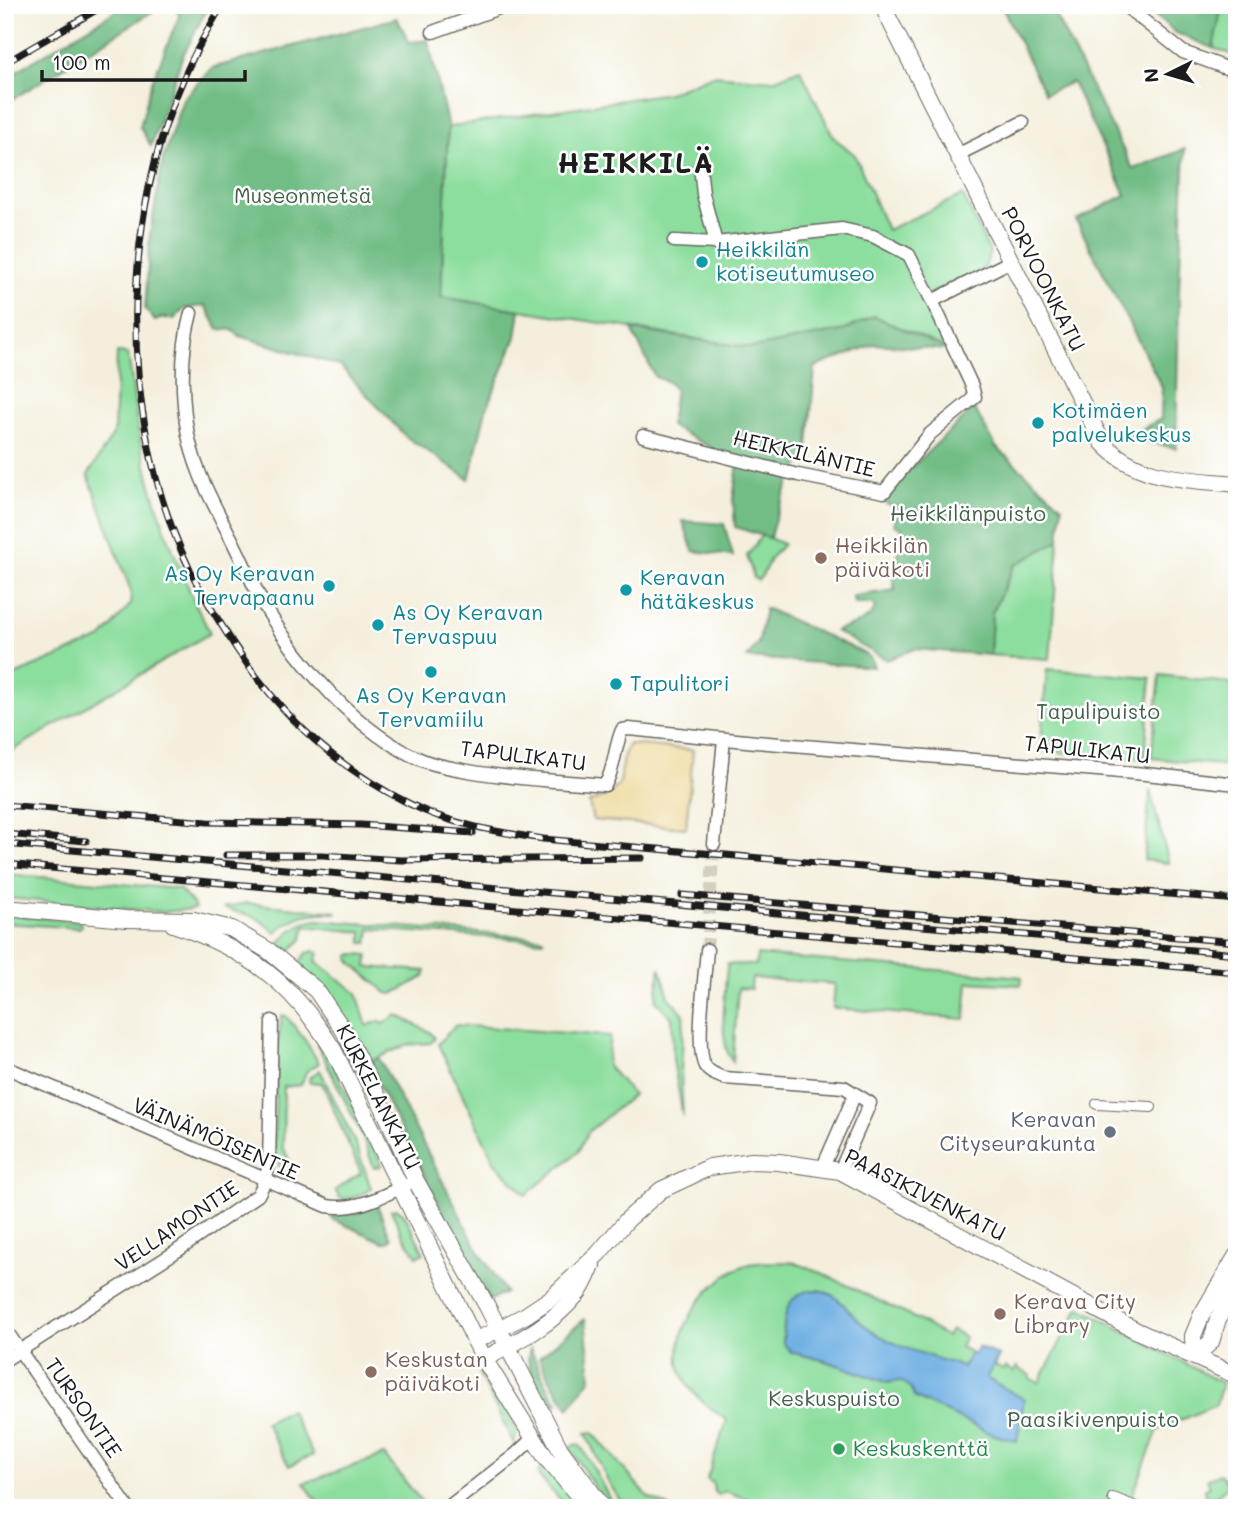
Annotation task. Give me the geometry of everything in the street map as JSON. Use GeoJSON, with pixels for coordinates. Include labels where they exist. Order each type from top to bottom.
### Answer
{"type":"FeatureCollection","features":[{"type":"Feature","properties":{"kind":"street"},"geometry":{"type":"LineString","coordinates":[[433,32],[507,5]]}},
{"type":"Feature","properties":{"kind":"street","name":"PORVOONKATU"},"geometry":{"type":"LineString","coordinates":[[881,5],[1099,435],[1116,457],[1136,468],[1157,475],[1237,484]]}},
{"type":"Feature","properties":{"kind":"street"},"geometry":{"type":"LineString","coordinates":[[1124,5],[1183,52],[1237,72]]}},
{"type":"Feature","properties":{"kind":"street"},"geometry":{"type":"LineString","coordinates":[[957,155],[1023,121]]}},
{"type":"Feature","properties":{"kind":"street"},"geometry":{"type":"LineString","coordinates":[[700,166],[702,194],[716,243]]}},
{"type":"Feature","properties":{"kind":"street"},"geometry":{"type":"LineString","coordinates":[[674,241],[716,243],[842,229],[873,236],[909,255],[932,301],[1011,261]]}},
{"type":"Feature","properties":{"kind":"street","name":"HEIKKILÄNTIE"},"geometry":{"type":"LineString","coordinates":[[643,436],[798,475],[884,492],[930,434],[975,397],[932,301]]}},
{"type":"Feature","properties":{"kind":"street","name":"TAPULIKATU"},"geometry":{"type":"LineString","coordinates":[[191,313],[185,335],[182,381],[186,425],[198,472],[265,607],[295,651],[359,722],[388,743],[423,761],[498,776],[605,785],[610,776],[622,730],[640,730],[1237,784]]}},
{"type":"Feature","properties":{"kind":"street"},"geometry":{"type":"LineString","coordinates":[[714,844],[724,738]]}},
{"type":"Feature","properties":{"kind":"street","name":"KURKELANKATU"},"geometry":{"type":"LineString","coordinates":[[5,908],[163,921],[194,920],[232,929],[269,951],[316,990],[344,1031],[383,1107],[416,1181],[537,1401],[560,1449],[603,1508]]}},
{"type":"Feature","properties":{"kind":"street","name":"KURKELANKATU"},"geometry":{"type":"LineString","coordinates":[[163,921],[221,942],[246,956],[276,979],[307,1010],[334,1051],[484,1359],[533,1438],[589,1508]]}},
{"type":"Feature","properties":{"kind":"street"},"geometry":{"type":"LineString","coordinates":[[707,950],[701,1038],[705,1066],[710,1073],[724,1078],[844,1087],[870,1103],[840,1171]]}},
{"type":"Feature","properties":{"kind":"street","name":"VELLAMONTIE"},"geometry":{"type":"LineString","coordinates":[[5,1360],[177,1251],[258,1195],[269,1165],[272,1021]]}},
{"type":"Feature","properties":{"kind":"street","name":"VÄINÄMÖISENTIE"},"geometry":{"type":"LineString","coordinates":[[5,1068],[327,1206],[336,1208],[361,1205],[416,1181]]}},
{"type":"Feature","properties":{"kind":"street"},"geometry":{"type":"LineString","coordinates":[[823,1167],[855,1094]]}},
{"type":"Feature","properties":{"kind":"street"},"geometry":{"type":"LineString","coordinates":[[1097,1104],[1151,1107]]}},
{"type":"Feature","properties":{"kind":"street","name":"PAASIKIVENKATU"},"geometry":{"type":"LineString","coordinates":[[475,1340],[550,1299],[598,1254],[627,1220],[662,1190],[710,1167],[752,1161],[840,1171],[1137,1331],[1237,1376]]}},
{"type":"Feature","properties":{"kind":"street","name":"PAASIKIVENKATU"},"geometry":{"type":"LineString","coordinates":[[484,1359],[528,1337],[579,1293],[598,1254]]}},
{"type":"Feature","properties":{"kind":"street"},"geometry":{"type":"LineString","coordinates":[[1194,1357],[1193,1336],[1202,1314],[1237,1255]]}},
{"type":"Feature","properties":{"kind":"street"},"geometry":{"type":"LineString","coordinates":[[1194,1357],[1211,1342],[1218,1319],[1237,1283]]}},
{"type":"Feature","properties":{"kind":"street","name":"TURSONTIE"},"geometry":{"type":"LineString","coordinates":[[5,1329],[128,1508]]}},
{"type":"Feature","properties":{"kind":"street"},"geometry":{"type":"LineString","coordinates":[[447,1508],[533,1438]]}},
{"type":"Feature","properties":{"kind":"street"},"geometry":{"type":"LineString","coordinates":[[1113,1498],[1139,1508]]}},
{"type":"Feature","properties":{"kind":"green space"},"geometry":{"type":"Polygon","coordinates":[[[126,5],[163,5],[5,104],[5,78],[126,5]]]}},
{"type":"Feature","properties":{"kind":"green space"},"geometry":{"type":"Polygon","coordinates":[[[171,5],[209,5],[183,55],[151,146],[140,127],[151,84],[180,14],[171,5]]]}},
{"type":"Feature","properties":{"kind":"green space"},"geometry":{"type":"Polygon","coordinates":[[[1001,5],[1050,5],[1133,169],[1185,149],[1176,448],[1126,437],[1161,419],[1162,387],[1076,220],[1126,195],[1072,82],[1045,94],[1001,5]]]}},
{"type":"Feature","properties":{"kind":"green space"},"geometry":{"type":"Polygon","coordinates":[[[1143,5],[1222,5],[1213,48],[1176,33],[1143,5]]]}},
{"type":"Feature","properties":{"kind":"green space"},"geometry":{"type":"Polygon","coordinates":[[[1222,5],[1237,5],[1237,56],[1213,48],[1222,5]]]}},
{"type":"Feature","properties":{"kind":"green space","name":"Museonmetsä"},"geometry":{"type":"Polygon","coordinates":[[[397,18],[409,42],[428,40],[448,127],[441,297],[520,310],[516,337],[486,410],[469,479],[405,436],[340,366],[240,336],[232,330],[218,329],[205,305],[184,309],[174,319],[162,318],[155,321],[145,309],[150,233],[163,159],[183,99],[212,68],[397,18]]]}},
{"type":"Feature","properties":{"kind":"green space"},"geometry":{"type":"Polygon","coordinates":[[[800,69],[834,138],[855,155],[887,230],[963,195],[990,252],[985,268],[926,297],[949,350],[874,316],[846,330],[753,348],[441,297],[448,127],[668,93],[713,75],[773,80],[800,69]]]}},
{"type":"Feature","properties":{"kind":"green space"},"geometry":{"type":"Polygon","coordinates":[[[874,316],[949,350],[875,344],[815,367],[807,458],[795,469],[721,453],[670,426],[675,389],[667,381],[655,377],[632,330],[753,348],[845,330],[874,316]]]}},
{"type":"Feature","properties":{"kind":"green space"},"geometry":{"type":"Polygon","coordinates":[[[117,353],[128,354],[139,434],[153,494],[179,565],[210,633],[5,755],[5,679],[102,638],[131,604],[131,591],[88,475],[114,433],[117,353]]]}},
{"type":"Feature","properties":{"kind":"green space","name":"Heikkilänpuisto"},"geometry":{"type":"Polygon","coordinates":[[[974,408],[996,447],[1062,506],[1059,540],[1014,566],[992,613],[990,655],[914,649],[887,660],[835,631],[861,622],[874,610],[875,604],[854,603],[853,596],[895,590],[892,570],[896,569],[902,528],[894,525],[898,507],[886,504],[889,489],[974,408]]]}},
{"type":"Feature","properties":{"kind":"green space"},"geometry":{"type":"Polygon","coordinates":[[[738,464],[791,477],[770,538],[735,527],[733,499],[738,464]]]}},
{"type":"Feature","properties":{"kind":"green space"},"geometry":{"type":"Polygon","coordinates":[[[683,521],[724,524],[733,556],[693,551],[683,521]]]}},
{"type":"Feature","properties":{"kind":"green space"},"geometry":{"type":"Polygon","coordinates":[[[762,535],[783,544],[770,559],[758,580],[754,578],[747,556],[762,535]]]}},
{"type":"Feature","properties":{"kind":"green space"},"geometry":{"type":"Polygon","coordinates":[[[1059,540],[1050,659],[990,655],[992,613],[1014,566],[1059,540]]]}},
{"type":"Feature","properties":{"kind":"green space"},"geometry":{"type":"Polygon","coordinates":[[[765,608],[859,651],[870,657],[874,667],[747,658],[759,641],[765,608]]]}},
{"type":"Feature","properties":{"kind":"green space","name":"Tapulipuisto"},"geometry":{"type":"Polygon","coordinates":[[[1047,669],[1151,678],[1145,759],[1040,751],[1047,669]]]}},
{"type":"Feature","properties":{"kind":"green space"},"geometry":{"type":"Polygon","coordinates":[[[1160,675],[1237,684],[1237,767],[1151,758],[1160,675]]]}},
{"type":"Feature","properties":{"kind":"green space"},"geometry":{"type":"Polygon","coordinates":[[[1150,790],[1169,863],[1144,860],[1150,790]]]}},
{"type":"Feature","properties":{"kind":"green space"},"geometry":{"type":"Polygon","coordinates":[[[5,874],[179,889],[195,909],[163,912],[5,898],[5,874]]]}},
{"type":"Feature","properties":{"kind":"green space"},"geometry":{"type":"Polygon","coordinates":[[[245,903],[337,913],[304,915],[290,921],[276,932],[255,917],[223,908],[245,903]]]}},
{"type":"Feature","properties":{"kind":"green space"},"geometry":{"type":"Polygon","coordinates":[[[5,915],[80,922],[81,925],[80,928],[5,923],[5,915]]]}},
{"type":"Feature","properties":{"kind":"green space"},"geometry":{"type":"Polygon","coordinates":[[[318,920],[543,938],[543,941],[370,929],[368,943],[362,943],[362,932],[305,926],[302,940],[284,955],[276,948],[294,929],[318,920]]]}},
{"type":"Feature","properties":{"kind":"green space"},"geometry":{"type":"Polygon","coordinates":[[[307,953],[319,953],[316,961],[357,993],[367,1026],[379,1021],[383,1024],[397,1015],[430,1032],[435,1038],[431,1043],[406,1045],[367,1063],[321,990],[298,964],[307,953]]]}},
{"type":"Feature","properties":{"kind":"green space"},"geometry":{"type":"Polygon","coordinates":[[[356,954],[368,955],[367,967],[426,971],[424,977],[393,994],[387,993],[352,963],[349,958],[356,954]]]}},
{"type":"Feature","properties":{"kind":"green space"},"geometry":{"type":"Polygon","coordinates":[[[757,955],[1022,977],[1021,985],[968,982],[965,1019],[833,1008],[835,984],[752,978],[751,989],[738,988],[733,1061],[725,1043],[724,1030],[727,964],[756,965],[757,955]]]}},
{"type":"Feature","properties":{"kind":"green space"},"geometry":{"type":"Polygon","coordinates":[[[660,967],[669,997],[684,1014],[681,1070],[683,1117],[673,1060],[672,1018],[656,1001],[660,967]]]}},
{"type":"Feature","properties":{"kind":"green space"},"geometry":{"type":"Polygon","coordinates":[[[282,1015],[286,1016],[305,1040],[319,1063],[306,1072],[301,1085],[284,1087],[283,1147],[294,1171],[286,1177],[285,1170],[280,1167],[274,1155],[277,1049],[282,1015]]]}},
{"type":"Feature","properties":{"kind":"green space"},"geometry":{"type":"Polygon","coordinates":[[[455,1025],[610,1036],[607,1065],[633,1095],[588,1132],[578,1152],[526,1195],[495,1163],[438,1044],[455,1025]]]}},
{"type":"Feature","properties":{"kind":"green space"},"geometry":{"type":"Polygon","coordinates":[[[319,1042],[324,1046],[381,1166],[374,1168],[362,1135],[317,1044],[319,1042]]]}},
{"type":"Feature","properties":{"kind":"green space"},"geometry":{"type":"Polygon","coordinates":[[[379,1058],[477,1248],[506,1293],[490,1300],[482,1288],[367,1063],[379,1058]]]}},
{"type":"Feature","properties":{"kind":"green space"},"geometry":{"type":"Polygon","coordinates":[[[320,1070],[356,1145],[371,1188],[353,1198],[340,1198],[335,1190],[361,1173],[322,1083],[309,1082],[309,1078],[320,1070]]]}},
{"type":"Feature","properties":{"kind":"green space"},"geometry":{"type":"Polygon","coordinates":[[[377,1205],[391,1238],[388,1242],[332,1219],[333,1216],[357,1213],[377,1205]]]}},
{"type":"Feature","properties":{"kind":"green space"},"geometry":{"type":"Polygon","coordinates":[[[398,1209],[405,1215],[424,1253],[417,1256],[402,1234],[391,1210],[398,1209]]]}},
{"type":"Feature","properties":{"kind":"green space","name":"Keskuspuisto"},"geometry":{"type":"Polygon","coordinates":[[[793,1262],[822,1273],[947,1337],[951,1330],[965,1337],[960,1347],[974,1354],[978,1347],[999,1356],[994,1365],[1014,1372],[1017,1366],[1039,1383],[1079,1307],[1222,1383],[1216,1405],[1158,1430],[1131,1499],[1124,1502],[1122,1508],[772,1508],[725,1491],[718,1495],[714,1492],[713,1484],[707,1479],[727,1420],[701,1400],[686,1382],[679,1358],[680,1342],[686,1324],[707,1292],[735,1270],[750,1264],[793,1262]]]}},
{"type":"Feature","properties":{"kind":"green space"},"geometry":{"type":"Polygon","coordinates":[[[1237,1297],[1237,1343],[1231,1342],[1224,1335],[1237,1297]]]}},
{"type":"Feature","properties":{"kind":"green space"},"geometry":{"type":"Polygon","coordinates":[[[585,1319],[591,1378],[569,1408],[553,1385],[539,1357],[585,1319]]]}},
{"type":"Feature","properties":{"kind":"green space"},"geometry":{"type":"Polygon","coordinates":[[[530,1348],[548,1388],[558,1403],[552,1406],[531,1371],[528,1356],[530,1348]]]}},
{"type":"Feature","properties":{"kind":"green space"},"geometry":{"type":"Polygon","coordinates":[[[483,1373],[516,1429],[514,1444],[479,1374],[483,1373]]]}},
{"type":"Feature","properties":{"kind":"green space"},"geometry":{"type":"Polygon","coordinates":[[[290,1410],[313,1455],[289,1466],[265,1422],[290,1410]]]}},
{"type":"Feature","properties":{"kind":"green space"},"geometry":{"type":"Polygon","coordinates":[[[592,1432],[648,1497],[671,1508],[625,1508],[607,1480],[586,1433],[592,1432]]]}},
{"type":"Feature","properties":{"kind":"green space"},"geometry":{"type":"Polygon","coordinates":[[[578,1444],[615,1508],[608,1508],[569,1447],[578,1444]]]}},
{"type":"Feature","properties":{"kind":"green space"},"geometry":{"type":"Polygon","coordinates":[[[384,1455],[425,1506],[322,1508],[304,1483],[384,1455]]]}},
{"type":"Feature","properties":{"kind":"green space"},"geometry":{"type":"Polygon","coordinates":[[[544,1466],[584,1508],[567,1508],[539,1476],[538,1472],[544,1466]]]}},
{"type":"Feature","properties":{"kind":"green space"},"geometry":{"type":"Polygon","coordinates":[[[1220,1474],[1229,1485],[1215,1497],[1206,1497],[1204,1490],[1210,1487],[1208,1478],[1220,1474]]]}},
{"type":"Feature","properties":{"kind":"sand"},"geometry":{"type":"Polygon","coordinates":[[[629,744],[693,750],[686,828],[593,820],[589,803],[605,796],[619,784],[624,755],[629,744]]]}},
{"type":"Feature","properties":{"kind":"water"},"geometry":{"type":"Polygon","coordinates":[[[819,1290],[832,1295],[873,1331],[910,1350],[963,1367],[978,1347],[999,1356],[986,1378],[1024,1399],[1017,1441],[994,1435],[914,1397],[905,1383],[888,1383],[791,1352],[783,1343],[784,1323],[789,1306],[799,1294],[819,1290]]]}},
{"type":"Feature","properties":{"kind":"tunnel"},"geometry":{"type":"LineString","coordinates":[[707,950],[714,844]]}},
{"type":"Feature","properties":{"kind":"railway"},"geometry":{"type":"LineString","coordinates":[[5,63],[105,5]]}},
{"type":"Feature","properties":{"kind":"railway"},"geometry":{"type":"LineString","coordinates":[[222,5],[185,75],[164,130],[149,189],[139,250],[136,312],[138,374],[146,435],[161,494],[181,550],[207,600],[242,657],[282,708],[304,730],[353,771],[381,788],[426,811],[475,827],[543,839],[1237,900]]}},
{"type":"Feature","properties":{"kind":"railway"},"geometry":{"type":"LineString","coordinates":[[5,805],[208,822],[361,825],[473,833]]}},
{"type":"Feature","properties":{"kind":"railway"},"geometry":{"type":"LineString","coordinates":[[5,834],[86,841]]}},
{"type":"Feature","properties":{"kind":"railway"},"geometry":{"type":"LineString","coordinates":[[5,844],[1237,954]]}},
{"type":"Feature","properties":{"kind":"railway"},"geometry":{"type":"LineString","coordinates":[[226,855],[322,855],[401,860],[642,858]]}},
{"type":"Feature","properties":{"kind":"railway"},"geometry":{"type":"LineString","coordinates":[[5,864],[1237,972]]}},
{"type":"Feature","properties":{"kind":"railway"},"geometry":{"type":"LineString","coordinates":[[682,895],[1237,942]]}},
{"type":"Feature","properties":{"kind":"place","name":"Heikkilän kotiseutumuseo"},"geometry":{"type":"Point","coordinates":[702,262]}},
{"type":"Feature","properties":{"kind":"place","name":"Kotimäen palvelukeskus"},"geometry":{"type":"Point","coordinates":[1038,423]}},
{"type":"Feature","properties":{"kind":"place","name":"Heikkilän päiväkoti"},"geometry":{"type":"Point","coordinates":[821,558]}},
{"type":"Feature","properties":{"kind":"place","name":"As Oy Keravan Tervapaanu"},"geometry":{"type":"Point","coordinates":[329,586]}},
{"type":"Feature","properties":{"kind":"place","name":"Keravan hätäkeskus"},"geometry":{"type":"Point","coordinates":[626,590]}},
{"type":"Feature","properties":{"kind":"place","name":"As Oy Keravan Tervaspuu"},"geometry":{"type":"Point","coordinates":[378,625]}},
{"type":"Feature","properties":{"kind":"place","name":"As Oy Keravan Tervamiilu"},"geometry":{"type":"Point","coordinates":[431,672]}},
{"type":"Feature","properties":{"kind":"place","name":"Tapulitori"},"geometry":{"type":"Point","coordinates":[616,684]}},
{"type":"Feature","properties":{"kind":"place","name":"Keravan Cityseurakunta"},"geometry":{"type":"Point","coordinates":[1110,1132]}},
{"type":"Feature","properties":{"kind":"place","name":"Kerava City Library"},"geometry":{"type":"Point","coordinates":[1000,1314]}},
{"type":"Feature","properties":{"kind":"place","name":"Keskustan päiväkoti"},"geometry":{"type":"Point","coordinates":[371,1372]}},
{"type":"Feature","properties":{"kind":"place","name":"Keskuskenttä"},"geometry":{"type":"Point","coordinates":[839,1449]}},
{"type":"Feature","properties":{"kind":"district","name":"HEIKKILÄ"},"geometry":{"type":"Point","coordinates":[636,163]}},
{"type":"Feature","properties":{"kind":"park label","name":"Paasikivenpuisto"},"geometry":{"type":"Point","coordinates":[1093,1420]}}]}
